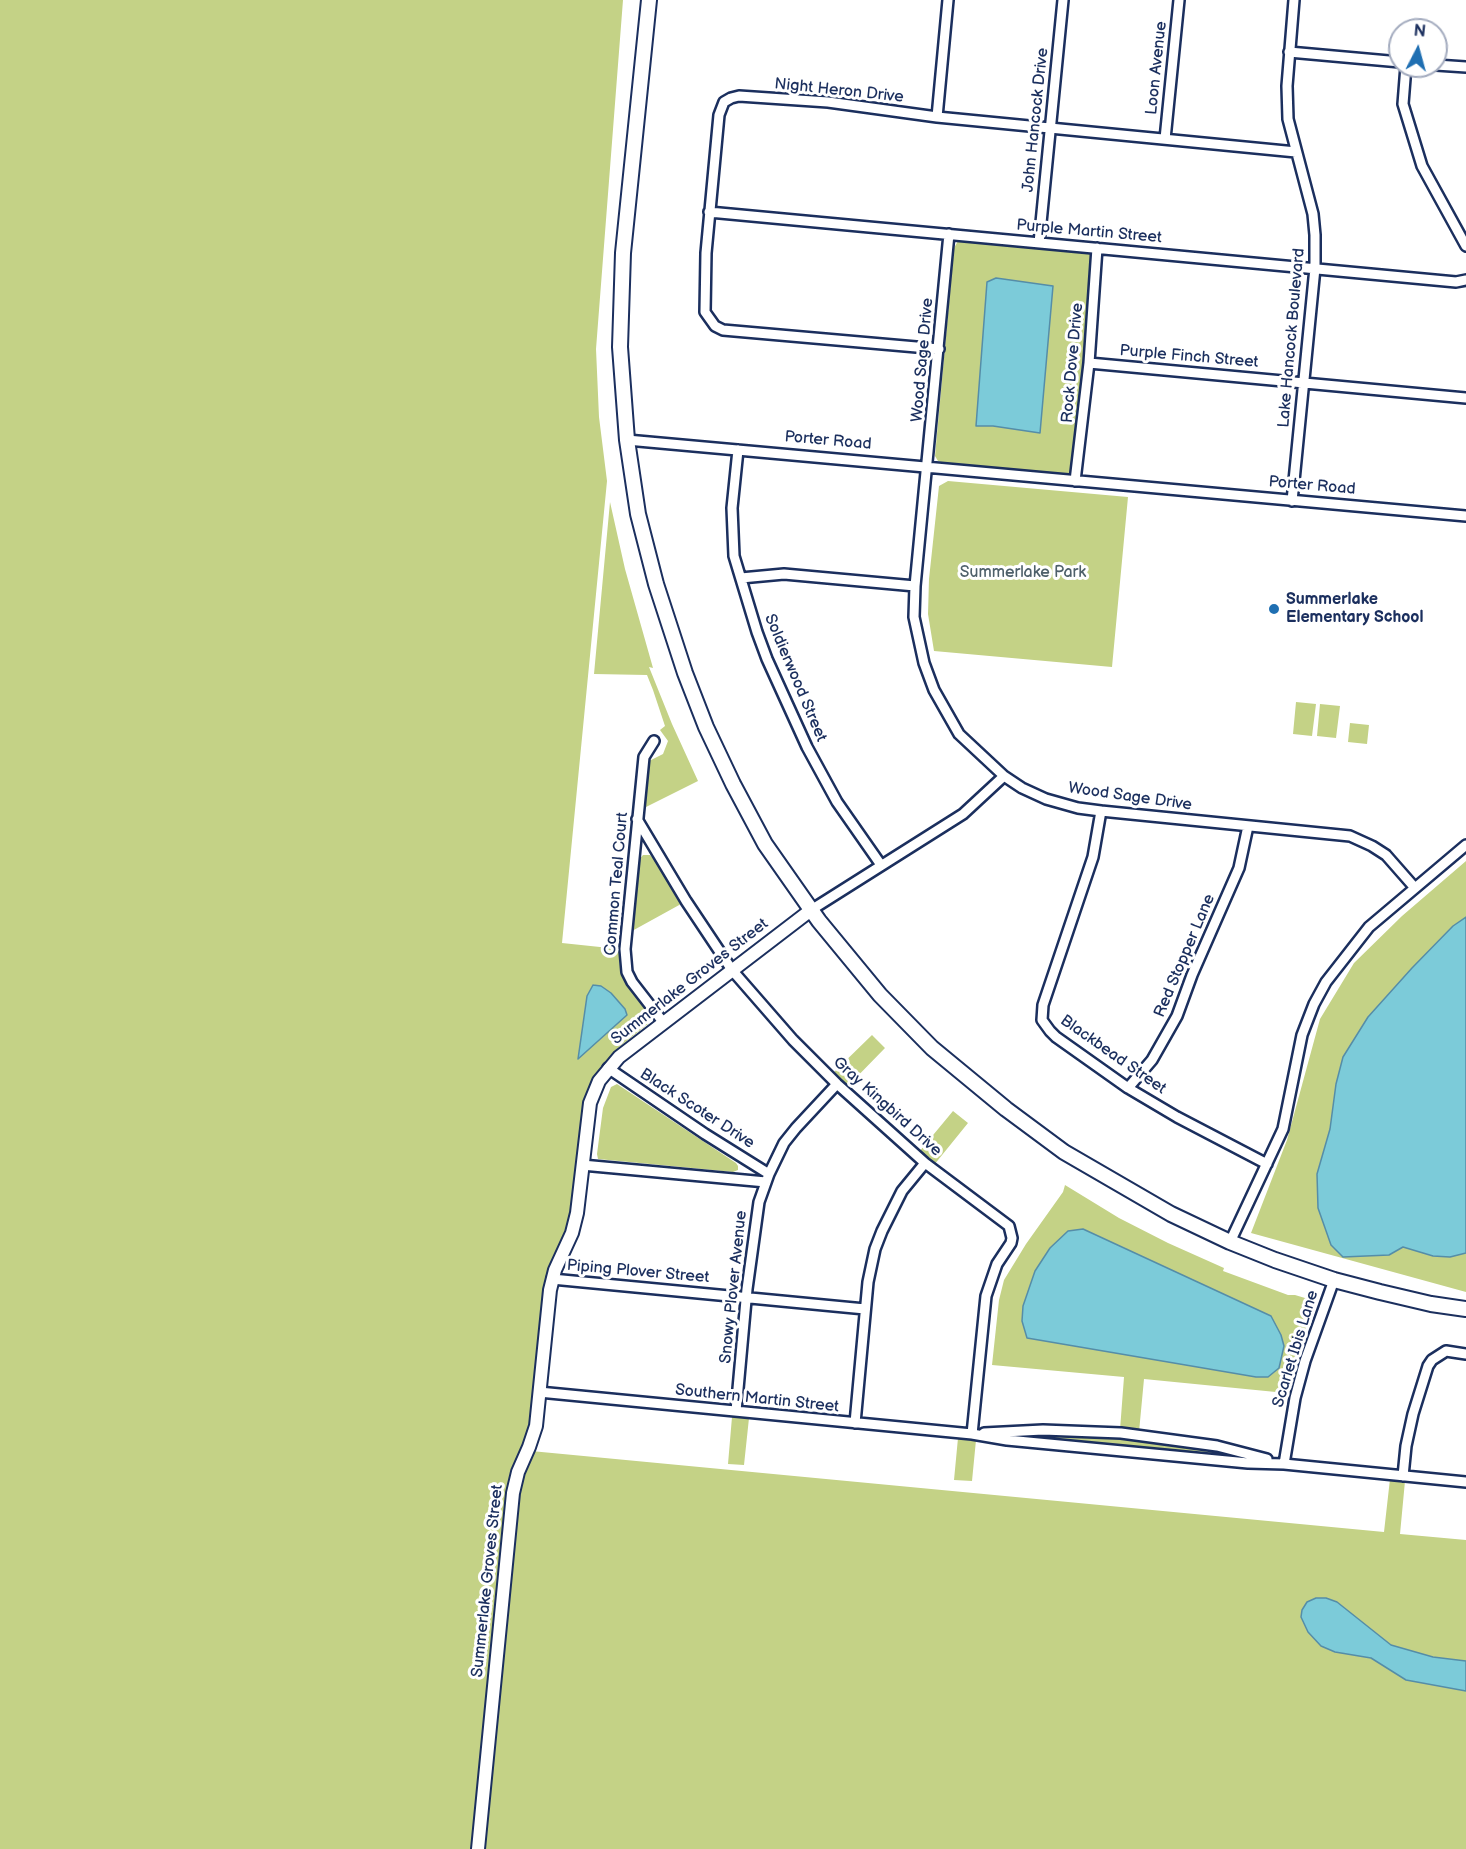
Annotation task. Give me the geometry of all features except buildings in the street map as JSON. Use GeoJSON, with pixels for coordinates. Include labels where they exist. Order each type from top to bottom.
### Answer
{"type":"FeatureCollection","features":[{"type":"Feature","properties":{"kind":"main road"},"geometry":{"type":"LineString","coordinates":[[649,0],[623,253],[620,347],[627,440],[638,514],[656,584],[685,673],[706,727],[765,844],[811,910],[879,995],[932,1048],[1006,1109],[1064,1152],[1171,1214],[1275,1260],[1334,1280],[1431,1304],[1466,1309]]}},
{"type":"Feature","properties":{"kind":"street"},"geometry":{"type":"LineString","coordinates":[[937,117],[948,0]]}},
{"type":"Feature","properties":{"kind":"street","name":"John Hancock Drive"},"geometry":{"type":"LineString","coordinates":[[1039,243],[1063,0]]}},
{"type":"Feature","properties":{"kind":"street","name":"Loon Avenue"},"geometry":{"type":"LineString","coordinates":[[1165,139],[1179,0]]}},
{"type":"Feature","properties":{"kind":"street","name":"Lake Hancock Boulevard"},"geometry":{"type":"LineString","coordinates":[[1292,501],[1315,268],[1316,235],[1313,214],[1288,119],[1287,86],[1294,0]]}},
{"type":"Feature","properties":{"kind":"street"},"geometry":{"type":"LineString","coordinates":[[1289,52],[1388,61]]}},
{"type":"Feature","properties":{"kind":"street"},"geometry":{"type":"LineString","coordinates":[[1448,66],[1466,68]]}},
{"type":"Feature","properties":{"kind":"street"},"geometry":{"type":"LineString","coordinates":[[1405,78],[1403,104],[1422,166],[1466,246]]}},
{"type":"Feature","properties":{"kind":"street","name":"Night Heron Drive"},"geometry":{"type":"LineString","coordinates":[[939,349],[723,330],[715,326],[705,312],[706,253],[719,115],[724,102],[739,96],[828,102],[937,117],[1296,152]]}},
{"type":"Feature","properties":{"kind":"street","name":"Purple Martin Street"},"geometry":{"type":"LineString","coordinates":[[709,212],[1456,282],[1466,280]]}},
{"type":"Feature","properties":{"kind":"street","name":"Wood Sage Drive"},"geometry":{"type":"LineString","coordinates":[[949,234],[915,586],[915,617],[918,639],[934,690],[959,734],[1004,776],[1022,788],[1046,799],[1078,808],[1101,811],[1350,836],[1386,855],[1414,888]]}},
{"type":"Feature","properties":{"kind":"street","name":"Rock Dove Drive"},"geometry":{"type":"LineString","coordinates":[[1076,482],[1089,363],[1097,248]]}},
{"type":"Feature","properties":{"kind":"street","name":"Purple Finch Street"},"geometry":{"type":"LineString","coordinates":[[1089,363],[1466,398]]}},
{"type":"Feature","properties":{"kind":"street","name":"Porter Road"},"geometry":{"type":"LineString","coordinates":[[627,440],[1466,516]]}},
{"type":"Feature","properties":{"kind":"street","name":"Soldierwood Street"},"geometry":{"type":"LineString","coordinates":[[738,450],[732,508],[734,556],[767,659],[807,747],[837,802],[880,865]]}},
{"type":"Feature","properties":{"kind":"street"},"geometry":{"type":"LineString","coordinates":[[741,578],[784,574],[915,586]]}},
{"type":"Feature","properties":{"kind":"street","name":"Common Teal Court"},"geometry":{"type":"LineString","coordinates":[[654,741],[645,757],[637,819],[625,963],[632,982],[663,1022]]}},
{"type":"Feature","properties":{"kind":"street","name":"Summerlake Groves Street"},"geometry":{"type":"LineString","coordinates":[[478,1849],[513,1493],[518,1472],[534,1432],[552,1279],[576,1222],[590,1103],[599,1081],[624,1052],[811,910],[963,814],[1004,776]]}},
{"type":"Feature","properties":{"kind":"street","name":"Blackbead Street"},"geometry":{"type":"LineString","coordinates":[[1101,811],[1093,857],[1044,1005],[1042,1020],[1056,1037],[1128,1088],[1177,1117],[1267,1164]]}},
{"type":"Feature","properties":{"kind":"street","name":"Gray Kingbird Drive"},"geometry":{"type":"LineString","coordinates":[[637,819],[686,901],[732,970],[793,1040],[837,1084],[925,1163],[1009,1226],[1012,1238],[997,1264],[986,1296],[972,1434]]}},
{"type":"Feature","properties":{"kind":"street","name":"Red Stopper Lane"},"geometry":{"type":"LineString","coordinates":[[1128,1088],[1152,1060],[1177,1016],[1200,955],[1239,868],[1248,826]]}},
{"type":"Feature","properties":{"kind":"street"},"geometry":{"type":"LineString","coordinates":[[1230,1242],[1283,1129],[1302,1035],[1314,1004],[1326,982],[1369,927],[1466,845]]}},
{"type":"Feature","properties":{"kind":"street","name":"Black Scoter Drive"},"geometry":{"type":"LineString","coordinates":[[608,1068],[767,1178]]}},
{"type":"Feature","properties":{"kind":"street","name":"Snowy Plover Avenue"},"geometry":{"type":"LineString","coordinates":[[736,1411],[755,1218],[767,1178],[776,1157],[790,1136],[837,1084]]}},
{"type":"Feature","properties":{"kind":"street"},"geometry":{"type":"LineString","coordinates":[[855,1424],[871,1266],[882,1232],[902,1191],[925,1163]]}},
{"type":"Feature","properties":{"kind":"street"},"geometry":{"type":"LineString","coordinates":[[582,1165],[767,1178]]}},
{"type":"Feature","properties":{"kind":"street","name":"Piping Plover Street"},"geometry":{"type":"LineString","coordinates":[[552,1279],[865,1310]]}},
{"type":"Feature","properties":{"kind":"street","name":"Scarlet Ibis Lane"},"geometry":{"type":"LineString","coordinates":[[1284,1464],[1295,1398],[1305,1361],[1334,1280]]}},
{"type":"Feature","properties":{"kind":"street"},"geometry":{"type":"LineString","coordinates":[[1403,1476],[1406,1446],[1413,1414],[1428,1366],[1432,1360],[1446,1351],[1466,1354]]}},
{"type":"Feature","properties":{"kind":"street","name":"Southern Martin Street"},"geometry":{"type":"LineString","coordinates":[[539,1392],[972,1434],[1007,1440],[1466,1482]]}},
{"type":"Feature","properties":{"kind":"street","name":"Southern Martin Street"},"geometry":{"type":"LineString","coordinates":[[972,1434],[1043,1430],[1121,1433],[1216,1446],[1284,1464]]}},
{"type":"Feature","properties":{"kind":"green space"},"geometry":{"type":"Polygon","coordinates":[[[0,0],[623,0],[596,349],[599,417],[607,481],[562,943],[619,949],[620,967],[624,977],[651,1016],[648,1024],[619,1047],[605,1064],[585,1103],[571,1220],[561,1245],[531,1451],[1384,1532],[1390,1479],[1405,1481],[1400,1534],[1466,1540],[1466,1849],[0,1849],[0,0]]]}},
{"type":"Feature","properties":{"kind":"green space"},"geometry":{"type":"Polygon","coordinates":[[[958,241],[1088,252],[1092,257],[1074,467],[1070,473],[943,463],[935,456],[954,248],[958,241]]]}},
{"type":"Feature","properties":{"kind":"green space","name":"Summerlake Park"},"geometry":{"type":"Polygon","coordinates":[[[948,481],[1128,497],[1112,667],[934,651],[928,614],[929,579],[939,486],[948,481]]]}},
{"type":"Feature","properties":{"kind":"green space"},"geometry":{"type":"Polygon","coordinates":[[[610,502],[625,569],[653,668],[649,667],[698,781],[644,808],[649,761],[663,754],[668,741],[660,730],[665,726],[653,690],[647,675],[594,674],[610,502]]]}},
{"type":"Feature","properties":{"kind":"green space"},"geometry":{"type":"Polygon","coordinates":[[[1296,702],[1316,704],[1312,736],[1293,734],[1296,702]]]}},
{"type":"Feature","properties":{"kind":"green space"},"geometry":{"type":"Polygon","coordinates":[[[1320,704],[1340,706],[1336,738],[1317,736],[1320,704]]]}},
{"type":"Feature","properties":{"kind":"green space"},"geometry":{"type":"Polygon","coordinates":[[[1350,723],[1369,725],[1367,744],[1348,742],[1350,723]]]}},
{"type":"Feature","properties":{"kind":"green space"},"geometry":{"type":"Polygon","coordinates":[[[643,855],[650,855],[655,860],[681,904],[632,931],[638,861],[643,855]]]}},
{"type":"Feature","properties":{"kind":"green space"},"geometry":{"type":"Polygon","coordinates":[[[1466,861],[1466,1292],[1251,1233],[1287,1140],[1320,1019],[1354,963],[1402,916],[1466,861]]]}},
{"type":"Feature","properties":{"kind":"green space"},"geometry":{"type":"Polygon","coordinates":[[[872,1035],[885,1048],[847,1087],[832,1074],[872,1035]]]}},
{"type":"Feature","properties":{"kind":"green space"},"geometry":{"type":"Polygon","coordinates":[[[617,1084],[736,1163],[738,1170],[733,1172],[598,1159],[603,1108],[611,1087],[617,1084]]]}},
{"type":"Feature","properties":{"kind":"green space"},"geometry":{"type":"Polygon","coordinates":[[[953,1111],[968,1123],[934,1165],[919,1152],[953,1111]]]}},
{"type":"Feature","properties":{"kind":"green space"},"geometry":{"type":"Polygon","coordinates":[[[1065,1185],[1119,1218],[1224,1268],[1223,1271],[1288,1295],[1315,1301],[1286,1393],[1144,1379],[1139,1432],[1120,1430],[1124,1377],[992,1365],[999,1300],[1004,1280],[1063,1192],[1065,1185]]]}},
{"type":"Feature","properties":{"kind":"green space"},"geometry":{"type":"Polygon","coordinates":[[[732,1417],[749,1418],[744,1465],[728,1464],[732,1417]]]}},
{"type":"Feature","properties":{"kind":"green space"},"geometry":{"type":"Polygon","coordinates":[[[1007,1434],[1125,1437],[1229,1452],[1250,1459],[1007,1437],[1007,1434]]]}},
{"type":"Feature","properties":{"kind":"green space"},"geometry":{"type":"Polygon","coordinates":[[[958,1438],[976,1440],[972,1481],[954,1480],[958,1438]]]}},
{"type":"Feature","properties":{"kind":"water"},"geometry":{"type":"Polygon","coordinates":[[[996,278],[1053,286],[1040,433],[993,426],[976,426],[987,282],[996,278]]]}},
{"type":"Feature","properties":{"kind":"water"},"geometry":{"type":"Polygon","coordinates":[[[1466,917],[1466,1253],[1450,1257],[1433,1256],[1403,1247],[1389,1255],[1343,1257],[1331,1245],[1318,1208],[1317,1174],[1330,1129],[1336,1084],[1343,1057],[1368,1017],[1453,926],[1466,917]]]}},
{"type":"Feature","properties":{"kind":"water"},"geometry":{"type":"Polygon","coordinates":[[[593,985],[601,986],[611,993],[625,1009],[627,1015],[578,1059],[587,996],[593,985]]]}},
{"type":"Feature","properties":{"kind":"water"},"geometry":{"type":"Polygon","coordinates":[[[1083,1229],[1271,1316],[1284,1346],[1279,1368],[1268,1377],[1256,1377],[1027,1338],[1022,1321],[1023,1306],[1035,1271],[1050,1248],[1068,1231],[1083,1229]]]}},
{"type":"Feature","properties":{"kind":"water"},"geometry":{"type":"Polygon","coordinates":[[[1316,1598],[1326,1598],[1337,1602],[1391,1645],[1433,1657],[1466,1661],[1466,1691],[1406,1680],[1371,1658],[1335,1652],[1321,1646],[1308,1632],[1301,1617],[1307,1602],[1316,1598]]]}},
{"type":"Feature","properties":{"kind":"place","name":"Summerlake Elementary School"},"geometry":{"type":"Point","coordinates":[1274,609]}}]}
